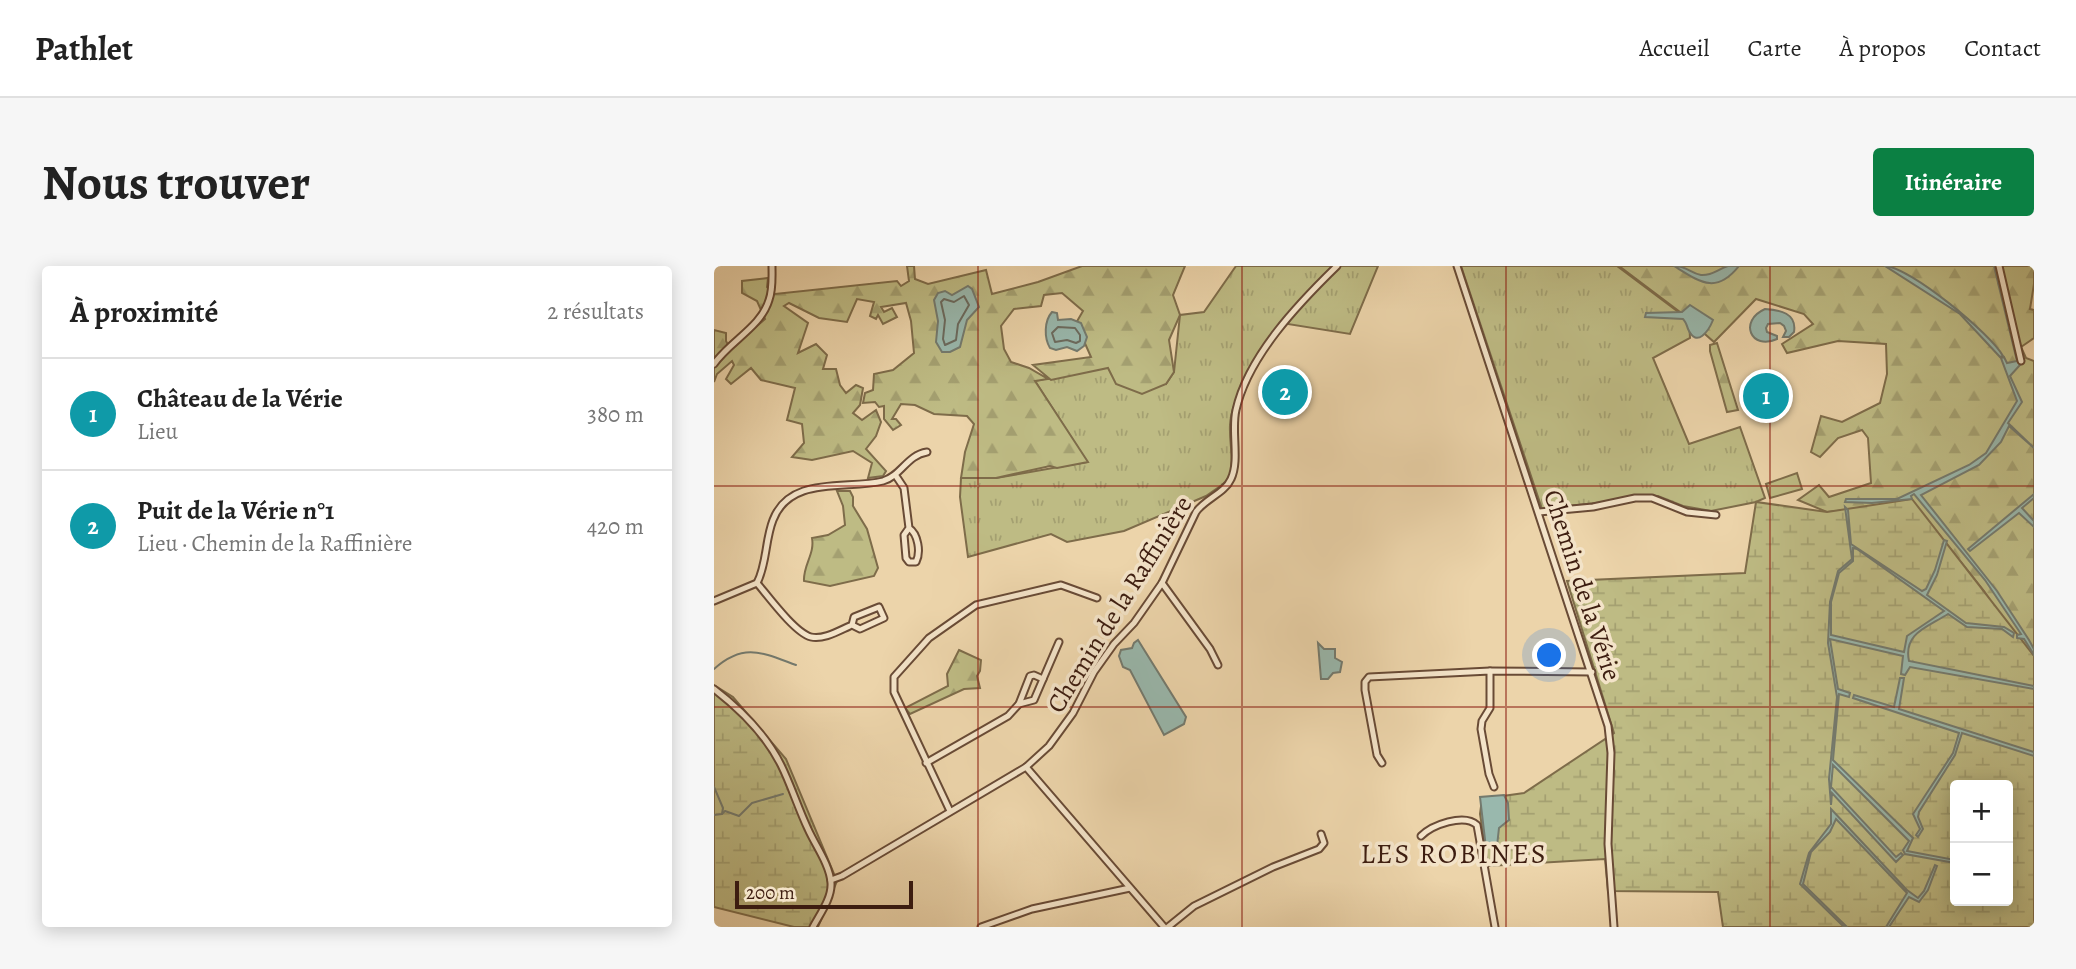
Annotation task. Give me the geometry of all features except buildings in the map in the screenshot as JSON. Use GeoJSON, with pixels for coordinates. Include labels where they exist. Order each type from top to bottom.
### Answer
{"type":"FeatureCollection","features":[{"type":"Feature","properties":{"kind":"street"},"geometry":{"type":"LineString","coordinates":[[714,364],[764,312],[772,291],[772,266]]}},
{"type":"Feature","properties":{"kind":"street","name":"Chemin de la Raffinière"},"geometry":{"type":"LineString","coordinates":[[831,880],[1026,767],[1061,732],[1094,672],[1161,583],[1196,512],[1203,502],[1225,487],[1232,478],[1234,419],[1245,383],[1289,317],[1337,266]]}},
{"type":"Feature","properties":{"kind":"street","name":"Chemin de la Vérie"},"geometry":{"type":"LineString","coordinates":[[1457,266],[1608,726],[1611,753],[1608,844],[1614,927]]}},
{"type":"Feature","properties":{"kind":"street"},"geometry":{"type":"LineString","coordinates":[[1998,266],[2021,361]]}},
{"type":"Feature","properties":{"kind":"street"},"geometry":{"type":"LineString","coordinates":[[757,583],[773,519],[795,495],[811,488],[883,481],[896,476],[904,464],[918,454],[927,452]]}},
{"type":"Feature","properties":{"kind":"street"},"geometry":{"type":"LineString","coordinates":[[896,476],[904,488],[909,528],[916,534],[916,562],[909,562],[906,558],[904,535],[909,528]]}},
{"type":"Feature","properties":{"kind":"street"},"geometry":{"type":"LineString","coordinates":[[1539,512],[1593,507],[1634,498],[1653,498],[1687,512],[1716,515]]}},
{"type":"Feature","properties":{"kind":"street"},"geometry":{"type":"LineString","coordinates":[[714,601],[757,583]]}},
{"type":"Feature","properties":{"kind":"street"},"geometry":{"type":"LineString","coordinates":[[757,583],[801,631],[810,637],[824,637],[852,625],[860,629],[884,618],[879,607],[854,617],[852,625]]}},
{"type":"Feature","properties":{"kind":"street"},"geometry":{"type":"LineString","coordinates":[[1161,583],[1189,623],[1198,631],[1218,665]]}},
{"type":"Feature","properties":{"kind":"street"},"geometry":{"type":"LineString","coordinates":[[950,811],[893,687],[897,673],[929,638],[965,611],[986,602],[1061,585],[1097,598]]}},
{"type":"Feature","properties":{"kind":"street"},"geometry":{"type":"LineString","coordinates":[[1019,704],[1034,700],[1059,642]]}},
{"type":"Feature","properties":{"kind":"street"},"geometry":{"type":"LineString","coordinates":[[1381,763],[1377,755],[1365,690],[1366,679],[1372,676],[1490,671],[1592,672]]}},
{"type":"Feature","properties":{"kind":"street"},"geometry":{"type":"LineString","coordinates":[[1490,671],[1490,708],[1482,721],[1481,729],[1494,788]]}},
{"type":"Feature","properties":{"kind":"street"},"geometry":{"type":"LineString","coordinates":[[926,762],[995,726],[1019,704],[1030,676],[1034,674],[1044,679]]}},
{"type":"Feature","properties":{"kind":"street"},"geometry":{"type":"LineString","coordinates":[[714,689],[734,704],[755,727],[781,764],[831,880],[828,898],[813,927]]}},
{"type":"Feature","properties":{"kind":"street"},"geometry":{"type":"LineString","coordinates":[[1026,767],[1166,927],[1194,906],[1231,887],[1319,849],[1324,843],[1321,834]]}},
{"type":"Feature","properties":{"kind":"street"},"geometry":{"type":"LineString","coordinates":[[1421,836],[1436,826],[1462,820],[1470,820],[1477,825],[1495,927]]}},
{"type":"Feature","properties":{"kind":"street"},"geometry":{"type":"LineString","coordinates":[[981,927],[1032,909],[1130,888]]}},
{"type":"Feature","properties":{"kind":"green space"},"geometry":{"type":"Polygon","coordinates":[[[907,266],[914,266],[915,279],[928,284],[986,270],[992,294],[1038,282],[1082,266],[1185,266],[1173,295],[1180,315],[1169,340],[1174,372],[1166,384],[1142,394],[1116,384],[1108,368],[1051,380],[1033,365],[1091,357],[1076,323],[1083,311],[1062,293],[1044,295],[1041,306],[1014,309],[1001,326],[1004,349],[1011,362],[1048,379],[1035,381],[1088,462],[1057,468],[1050,466],[996,478],[961,478],[965,452],[974,424],[967,416],[934,414],[915,405],[901,404],[892,419],[896,419],[901,425],[893,430],[884,419],[884,406],[879,407],[875,402],[863,403],[865,393],[873,390],[874,374],[893,370],[914,353],[906,303],[881,307],[884,312],[892,308],[897,317],[883,324],[878,315],[876,319],[870,316],[874,302],[857,299],[847,322],[819,318],[789,303],[784,306],[808,323],[798,353],[816,344],[827,355],[823,369],[836,369],[840,385],[846,393],[856,385],[863,388],[860,405],[853,413],[862,420],[876,410],[881,422],[876,436],[866,449],[886,471],[883,476],[868,478],[872,463],[853,451],[812,460],[792,457],[804,443],[802,424],[787,420],[795,388],[761,380],[751,368],[731,384],[726,379],[734,365],[732,361],[717,374],[714,382],[714,330],[726,333],[730,349],[765,319],[757,301],[742,293],[742,281],[768,278],[767,287],[775,294],[897,281],[901,286],[909,281],[907,266]]]}},
{"type":"Feature","properties":{"kind":"green space"},"geometry":{"type":"Polygon","coordinates":[[[1236,266],[1378,266],[1350,334],[1282,323],[1236,399],[1230,425],[1232,458],[1229,480],[1206,496],[1124,531],[1067,542],[1051,534],[968,557],[960,497],[961,478],[996,478],[1087,462],[1035,381],[1117,363],[1166,384],[1174,372],[1180,315],[1204,312],[1236,266]]]}},
{"type":"Feature","properties":{"kind":"green space"},"geometry":{"type":"Polygon","coordinates":[[[1461,266],[1617,266],[1689,320],[1690,338],[1653,358],[1689,444],[1740,427],[1765,498],[1711,511],[1683,506],[1658,496],[1542,509],[1461,266]]]}},
{"type":"Feature","properties":{"kind":"green space"},"geometry":{"type":"Polygon","coordinates":[[[1619,266],[2034,266],[2030,309],[2034,310],[2034,338],[2021,347],[2026,358],[2034,361],[2034,666],[1984,591],[1914,503],[1827,512],[1798,500],[1819,485],[1829,497],[1871,483],[1868,438],[1862,430],[1838,438],[1820,457],[1811,452],[1821,416],[1842,422],[1880,403],[1887,374],[1886,344],[1838,341],[1787,353],[1782,344],[1813,324],[1804,314],[1756,299],[1714,342],[1680,312],[1619,266]]]}},
{"type":"Feature","properties":{"kind":"green space"},"geometry":{"type":"Polygon","coordinates":[[[1717,343],[1738,410],[1727,412],[1710,351],[1710,345],[1717,343]]]}},
{"type":"Feature","properties":{"kind":"green space"},"geometry":{"type":"Polygon","coordinates":[[[1797,473],[1802,489],[1770,498],[1766,484],[1797,473]]]}},
{"type":"Feature","properties":{"kind":"green space"},"geometry":{"type":"Polygon","coordinates":[[[837,491],[850,491],[853,506],[867,529],[878,568],[874,576],[830,586],[804,581],[812,538],[828,535],[845,525],[843,506],[837,491]]]}},
{"type":"Feature","properties":{"kind":"green space"},"geometry":{"type":"Polygon","coordinates":[[[1912,499],[2034,656],[2034,927],[1723,927],[1718,892],[1608,891],[1605,859],[1488,866],[1480,814],[1482,799],[1524,793],[1614,733],[1567,581],[1745,573],[1756,502],[1827,512],[1912,499]]]}},
{"type":"Feature","properties":{"kind":"green space"},"geometry":{"type":"Polygon","coordinates":[[[959,650],[981,660],[977,676],[980,688],[964,689],[910,714],[905,708],[948,686],[947,674],[959,650]]]}},
{"type":"Feature","properties":{"kind":"green space"},"geometry":{"type":"Polygon","coordinates":[[[714,685],[733,697],[786,759],[837,881],[818,927],[794,927],[714,907],[714,685]]]}},
{"type":"Feature","properties":{"kind":"water"},"geometry":{"type":"Polygon","coordinates":[[[1674,266],[1705,275],[1728,266],[1739,266],[1723,280],[1708,283],[1674,266]]]}},
{"type":"Feature","properties":{"kind":"water"},"geometry":{"type":"Polygon","coordinates":[[[1885,266],[1912,277],[1949,303],[1983,333],[2003,356],[2000,357],[1960,314],[1885,266]]]}},
{"type":"Feature","properties":{"kind":"water"},"geometry":{"type":"Polygon","coordinates":[[[968,286],[972,289],[979,307],[967,320],[960,347],[950,352],[942,352],[936,342],[938,321],[934,300],[938,293],[945,291],[952,295],[968,286]]]}},
{"type":"Feature","properties":{"kind":"water"},"geometry":{"type":"Polygon","coordinates":[[[1999,287],[2020,365],[2010,376],[2022,402],[2008,423],[2034,448],[2009,426],[2001,442],[1979,465],[1921,495],[1997,591],[2029,640],[2034,655],[2024,639],[2017,638],[2017,635],[2021,634],[1985,580],[1914,494],[1912,499],[1872,503],[1845,502],[1846,499],[1897,499],[1969,465],[1986,453],[2017,401],[2001,358],[2004,357],[2007,363],[2017,361],[1999,287]]]}},
{"type":"Feature","properties":{"kind":"water"},"geometry":{"type":"Polygon","coordinates":[[[1690,305],[1713,320],[1706,333],[1699,338],[1691,335],[1683,319],[1645,317],[1646,313],[1682,312],[1690,305]]]}},
{"type":"Feature","properties":{"kind":"water"},"geometry":{"type":"Polygon","coordinates":[[[1765,309],[1782,312],[1790,317],[1794,332],[1789,337],[1783,337],[1786,331],[1784,326],[1780,323],[1768,324],[1767,332],[1777,336],[1777,339],[1768,342],[1755,338],[1750,327],[1752,320],[1765,309]]]}},
{"type":"Feature","properties":{"kind":"water"},"geometry":{"type":"Polygon","coordinates":[[[1052,312],[1057,313],[1058,320],[1071,319],[1081,323],[1087,337],[1084,346],[1077,351],[1067,347],[1056,350],[1050,348],[1046,330],[1047,320],[1052,312]]]}},
{"type":"Feature","properties":{"kind":"water"},"geometry":{"type":"Polygon","coordinates":[[[2034,494],[2034,498],[2022,508],[2034,521],[2034,527],[2019,513],[1970,551],[1968,549],[2034,494]]]}},
{"type":"Feature","properties":{"kind":"water"},"geometry":{"type":"Polygon","coordinates":[[[1845,507],[1848,510],[1851,544],[1922,591],[1926,589],[1935,570],[1944,540],[1947,541],[1937,575],[1927,595],[1966,623],[2004,627],[2014,633],[2013,637],[2002,629],[1967,627],[1948,614],[1913,637],[1908,651],[1909,661],[2034,686],[2034,689],[1910,667],[1905,675],[1901,674],[1903,656],[1830,639],[1838,689],[1850,693],[1849,697],[1839,694],[1833,760],[1913,838],[1907,851],[1950,859],[1950,862],[1905,854],[1903,850],[1909,841],[1833,765],[1831,787],[1896,857],[1901,853],[1903,855],[1896,862],[1832,793],[1831,805],[1829,779],[1837,697],[1828,643],[1830,602],[1838,571],[1852,559],[1845,507]],[[1853,548],[1853,561],[1839,573],[1831,602],[1831,635],[1904,652],[1907,636],[1944,611],[1853,548]]]}},
{"type":"Feature","properties":{"kind":"water"},"geometry":{"type":"Polygon","coordinates":[[[1138,640],[1186,717],[1184,724],[1164,735],[1130,670],[1123,667],[1119,656],[1121,650],[1132,648],[1138,640]]]}},
{"type":"Feature","properties":{"kind":"water"},"geometry":{"type":"Polygon","coordinates":[[[1318,643],[1324,649],[1335,649],[1335,658],[1342,662],[1340,672],[1333,673],[1328,679],[1321,679],[1318,643]]]}},
{"type":"Feature","properties":{"kind":"water"},"geometry":{"type":"Polygon","coordinates":[[[1900,678],[1904,678],[1899,709],[2034,752],[2034,756],[1962,733],[1955,755],[1919,812],[1918,817],[1923,829],[1918,837],[1916,835],[1920,829],[1913,814],[1953,753],[1959,733],[1853,698],[1854,695],[1894,707],[1900,678]]]}},
{"type":"Feature","properties":{"kind":"water"},"geometry":{"type":"Polygon","coordinates":[[[1504,795],[1508,803],[1509,820],[1499,828],[1497,846],[1486,848],[1480,797],[1504,795]]]}},
{"type":"Feature","properties":{"kind":"water"},"geometry":{"type":"Polygon","coordinates":[[[1831,809],[1907,890],[1918,898],[1924,891],[1935,865],[1937,866],[1928,890],[1919,902],[1909,897],[1889,927],[1886,927],[1907,893],[1836,819],[1830,832],[1811,852],[1803,884],[1847,927],[1800,884],[1809,853],[1831,824],[1831,809]]]}},
{"type":"Feature","properties":{"kind":"waterway"},"geometry":{"type":"LineString","coordinates":[[714,669],[735,655],[754,652],[796,665]]}},
{"type":"Feature","properties":{"kind":"waterway"},"geometry":{"type":"LineString","coordinates":[[714,787],[723,808],[722,814],[714,815]]}},
{"type":"Feature","properties":{"kind":"waterway"},"geometry":{"type":"LineString","coordinates":[[722,814],[725,811],[739,816],[752,803],[783,794]]}},
{"type":"Feature","properties":{"kind":"place","name":"Puit de la Vérie n°1"},"geometry":{"type":"Point","coordinates":[1285,392]}},
{"type":"Feature","properties":{"kind":"place","name":"Château de la Vérie"},"geometry":{"type":"Point","coordinates":[1766,396]}},
{"type":"Feature","properties":{"kind":"district","name":"LES ROBINES"},"geometry":{"type":"Point","coordinates":[1454,853]}}]}
